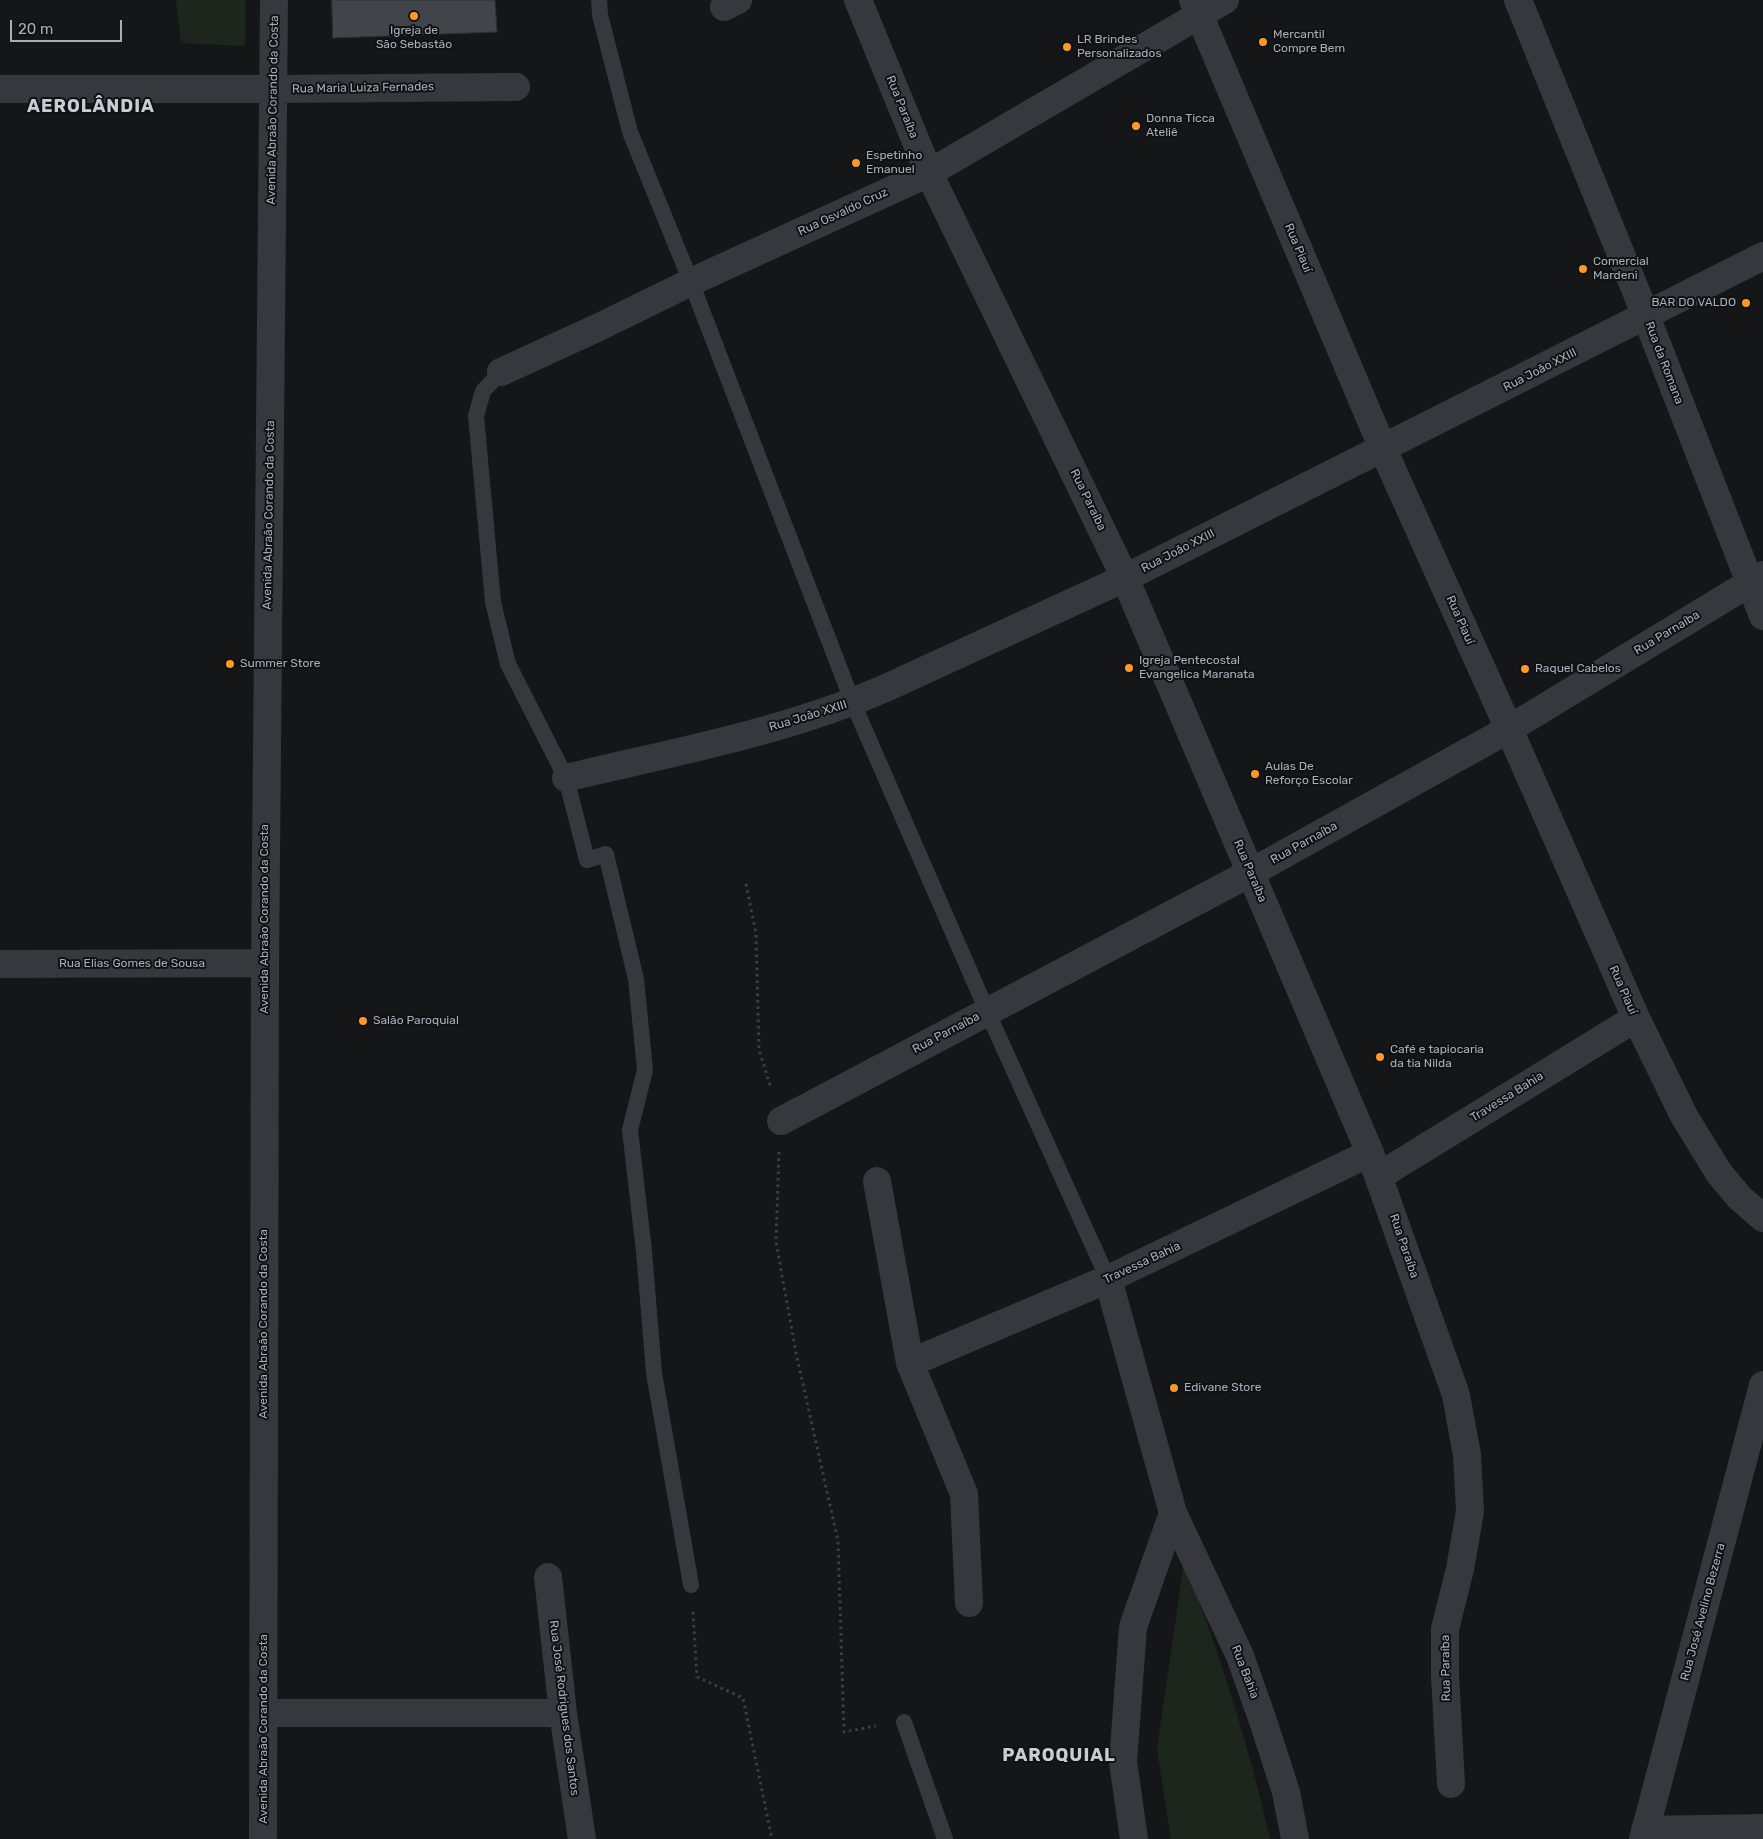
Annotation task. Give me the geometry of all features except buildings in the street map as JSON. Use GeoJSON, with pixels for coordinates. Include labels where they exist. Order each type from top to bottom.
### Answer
{"type":"FeatureCollection","features":[{"type":"Feature","properties":{"kind":"street","name":"Avenida Abraão Corando da Costa"},"geometry":{"type":"LineString","coordinates":[[263,1839],[265,963],[274,0]]}},
{"type":"Feature","properties":{"kind":"street","name":"Rua Paraíba"},"geometry":{"type":"LineString","coordinates":[[858,0],[929,173],[1125,578],[1375,1164],[1456,1395],[1467,1456],[1470,1511],[1460,1569],[1445,1629],[1445,1676],[1452,1784]]}},
{"type":"Feature","properties":{"kind":"street","name":"Rua Osvaldo Cruz"},"geometry":{"type":"LineString","coordinates":[[501,372],[691,282],[929,173],[1196,7],[1225,0]]}},
{"type":"Feature","properties":{"kind":"street","name":"Rua da Romana"},"geometry":{"type":"LineString","coordinates":[[1518,0],[1646,316],[1756,579],[1763,616]]}},
{"type":"Feature","properties":{"kind":"street","name":"Rua Piauí"},"geometry":{"type":"LineString","coordinates":[[1196,7],[1383,449],[1636,1018],[1684,1116],[1719,1173],[1739,1197],[1763,1218]]}},
{"type":"Feature","properties":{"kind":"street","name":"Rua Maria Luiza Fernades"},"geometry":{"type":"LineString","coordinates":[[0,89],[516,87]]}},
{"type":"Feature","properties":{"kind":"street","name":"Rua João XXIII"},"geometry":{"type":"LineString","coordinates":[[566,778],[760,731],[853,703],[1125,578],[1763,256]]}},
{"type":"Feature","properties":{"kind":"street","name":"Rua Parnaíba"},"geometry":{"type":"LineString","coordinates":[[781,1121],[1250,873],[1509,729],[1756,579]]}},
{"type":"Feature","properties":{"kind":"street","name":"Rua Elias Gomes de Sousa"},"geometry":{"type":"LineString","coordinates":[[0,964],[265,963]]}},
{"type":"Feature","properties":{"kind":"street","name":"Travessa Bahia"},"geometry":{"type":"LineString","coordinates":[[910,1363],[1375,1164],[1636,1018]]}},
{"type":"Feature","properties":{"kind":"street"},"geometry":{"type":"LineString","coordinates":[[878,1181],[910,1363],[964,1494],[969,1603]]}},
{"type":"Feature","properties":{"kind":"street","name":"Rua Bahia"},"geometry":{"type":"LineString","coordinates":[[1108,1279],[1173,1513],[1240,1656],[1286,1792],[1295,1839]]}},
{"type":"Feature","properties":{"kind":"street","name":"Rua José Avelino Bezerra"},"geometry":{"type":"LineString","coordinates":[[1644,1834],[1763,1385]]}},
{"type":"Feature","properties":{"kind":"street"},"geometry":{"type":"LineString","coordinates":[[1134,1839],[1123,1762],[1134,1627],[1173,1513]]}},
{"type":"Feature","properties":{"kind":"street","name":"Rua José Rodrigues dos Santos"},"geometry":{"type":"LineString","coordinates":[[548,1577],[563,1713],[582,1839]]}},
{"type":"Feature","properties":{"kind":"street"},"geometry":{"type":"LineString","coordinates":[[264,1713],[563,1713]]}},
{"type":"Feature","properties":{"kind":"street"},"geometry":{"type":"LineString","coordinates":[[1644,1834],[1763,1828]]}},
{"type":"Feature","properties":{"kind":"lane"},"geometry":{"type":"LineString","coordinates":[[599,0],[600,15],[630,132],[691,282],[853,703],[987,1012],[1108,1279]]}},
{"type":"Feature","properties":{"kind":"lane"},"geometry":{"type":"LineString","coordinates":[[501,372],[484,391],[476,416],[493,602],[508,664],[566,778],[587,860],[606,854],[636,979],[646,1070],[630,1130],[644,1251],[654,1373],[691,1584]]}},
{"type":"Feature","properties":{"kind":"lane"},"geometry":{"type":"LineString","coordinates":[[904,1722],[946,1839]]}},
{"type":"Feature","properties":{"kind":"path"},"geometry":{"type":"LineString","coordinates":[[746,884],[756,934],[759,1050],[781,1121],[776,1242],[796,1353],[838,1541],[844,1732],[904,1722]]}},
{"type":"Feature","properties":{"kind":"path"},"geometry":{"type":"LineString","coordinates":[[691,1584],[697,1677],[743,1698],[772,1839]]}},
{"type":"Feature","properties":{"kind":"shaded area"},"geometry":{"type":"Polygon","coordinates":[[[176,0],[245,0],[245,46],[181,43],[176,0]]]}},
{"type":"Feature","properties":{"kind":"shaded area"},"geometry":{"type":"Polygon","coordinates":[[[1184,1562],[1210,1630],[1232,1699],[1270,1839],[1171,1839],[1157,1749],[1184,1562]]]}},
{"type":"Feature","properties":{"kind":"place","name":"Igreja de São Sebastâo"},"geometry":{"type":"Point","coordinates":[414,16]}},
{"type":"Feature","properties":{"kind":"place","name":"Mercantil Compre Bem"},"geometry":{"type":"Point","coordinates":[1263,42]}},
{"type":"Feature","properties":{"kind":"place","name":"LR Brindes Personalizados"},"geometry":{"type":"Point","coordinates":[1067,47]}},
{"type":"Feature","properties":{"kind":"place","name":"Donna Ticca Ateliê"},"geometry":{"type":"Point","coordinates":[1136,126]}},
{"type":"Feature","properties":{"kind":"place","name":"Espetinho Emanuel"},"geometry":{"type":"Point","coordinates":[856,163]}},
{"type":"Feature","properties":{"kind":"place","name":"Comercial Mardeni"},"geometry":{"type":"Point","coordinates":[1583,269]}},
{"type":"Feature","properties":{"kind":"place","name":"BAR DO VALDO"},"geometry":{"type":"Point","coordinates":[1746,303]}},
{"type":"Feature","properties":{"kind":"place","name":"Summer Store"},"geometry":{"type":"Point","coordinates":[230,664]}},
{"type":"Feature","properties":{"kind":"place","name":"Igreja Pentecostal Evangelica Maranata"},"geometry":{"type":"Point","coordinates":[1129,668]}},
{"type":"Feature","properties":{"kind":"place","name":"Raquel Cabelos"},"geometry":{"type":"Point","coordinates":[1525,669]}},
{"type":"Feature","properties":{"kind":"place","name":"Aulas De Reforço Escolar"},"geometry":{"type":"Point","coordinates":[1255,774]}},
{"type":"Feature","properties":{"kind":"place","name":"Salão Paroquial"},"geometry":{"type":"Point","coordinates":[363,1021]}},
{"type":"Feature","properties":{"kind":"place","name":"Café e tapiocaria da tia Nilda"},"geometry":{"type":"Point","coordinates":[1380,1057]}},
{"type":"Feature","properties":{"kind":"place","name":"Edivane Store"},"geometry":{"type":"Point","coordinates":[1174,1388]}},
{"type":"Feature","properties":{"kind":"district","name":"AEROLÂNDIA"},"geometry":{"type":"Point","coordinates":[91,107]}},
{"type":"Feature","properties":{"kind":"district","name":"PAROQUIAL"},"geometry":{"type":"Point","coordinates":[1059,1756]}}]}
